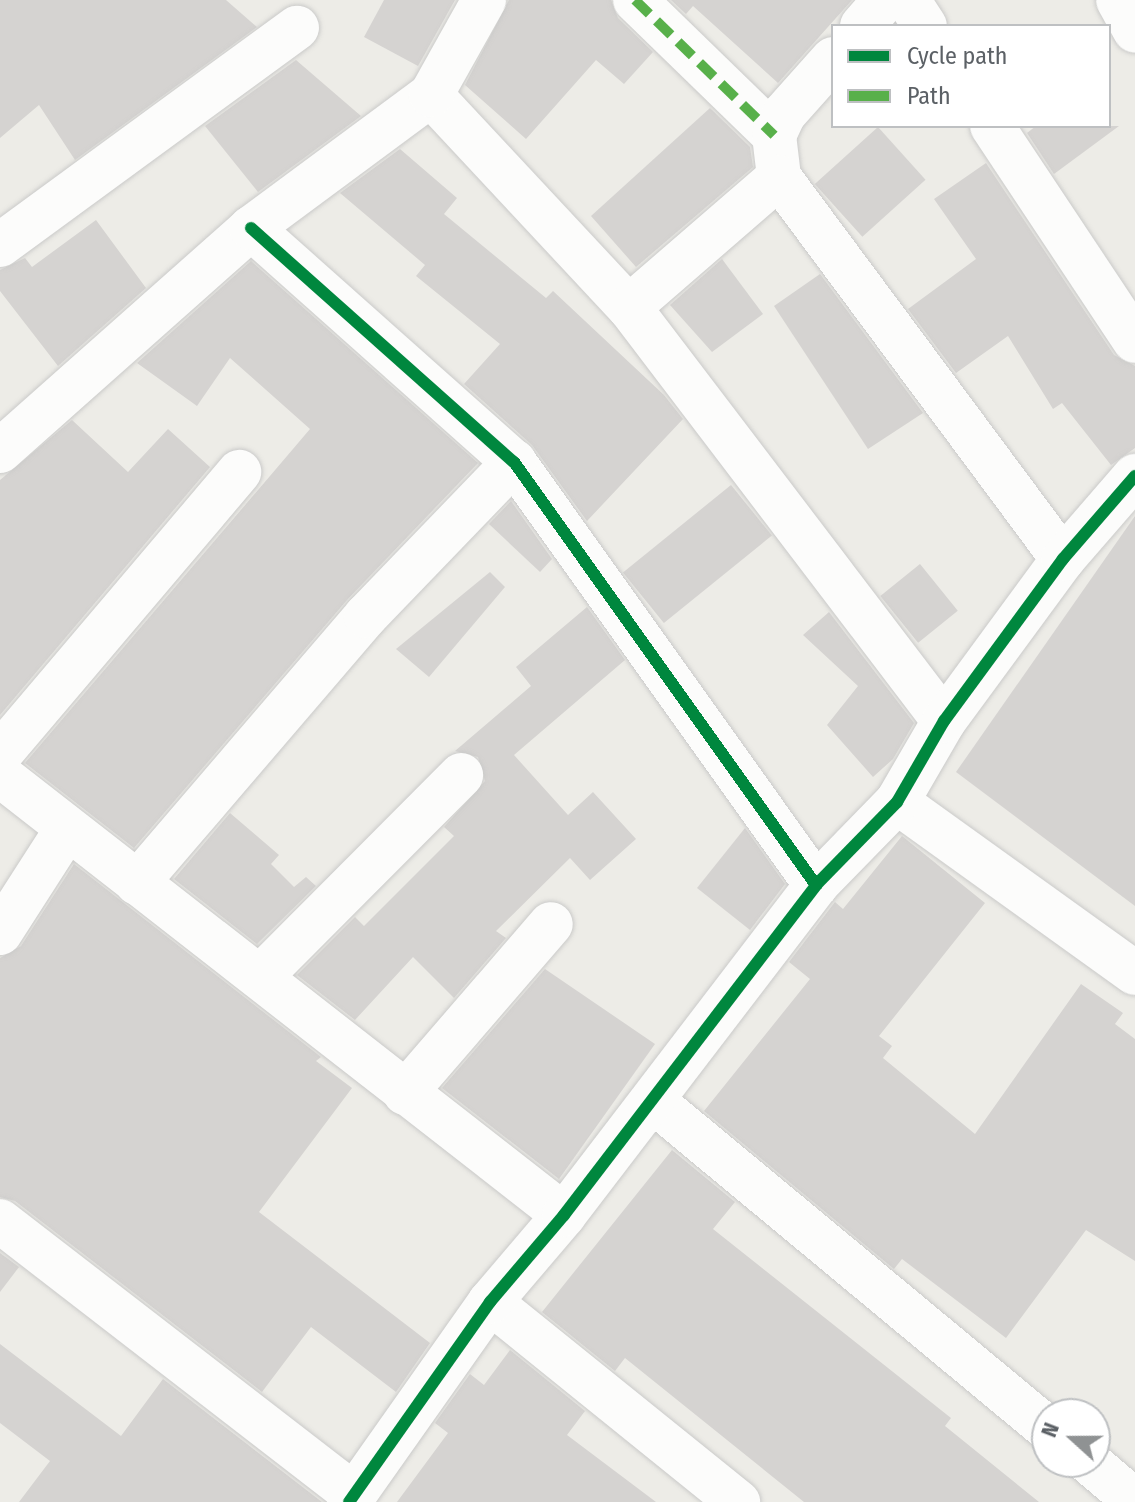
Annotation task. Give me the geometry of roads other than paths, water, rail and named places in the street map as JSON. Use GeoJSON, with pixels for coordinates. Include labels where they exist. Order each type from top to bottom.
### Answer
{"type":"FeatureCollection","features":[{"type":"Feature","properties":{"kind":"street"},"geometry":{"type":"LineString","coordinates":[[0,451],[251,228],[431,95],[484,0]]}},
{"type":"Feature","properties":{"kind":"street"},"geometry":{"type":"LineString","coordinates":[[635,0],[774,135]]}},
{"type":"Feature","properties":{"kind":"street"},"geometry":{"type":"LineString","coordinates":[[864,24],[885,0]]}},
{"type":"Feature","properties":{"kind":"street"},"geometry":{"type":"LineString","coordinates":[[908,0],[924,24]]}},
{"type":"Feature","properties":{"kind":"street"},"geometry":{"type":"LineString","coordinates":[[1118,0],[1135,31]]}},
{"type":"Feature","properties":{"kind":"street"},"geometry":{"type":"LineString","coordinates":[[0,245],[297,28]]}},
{"type":"Feature","properties":{"kind":"street"},"geometry":{"type":"LineString","coordinates":[[831,61],[784,114],[774,135],[779,177],[1063,559]]}},
{"type":"Feature","properties":{"kind":"street"},"geometry":{"type":"LineString","coordinates":[[431,95],[629,307],[944,721]]}},
{"type":"Feature","properties":{"kind":"street"},"geometry":{"type":"LineString","coordinates":[[993,128],[1135,341]]}},
{"type":"Feature","properties":{"kind":"street"},"geometry":{"type":"LineString","coordinates":[[629,307],[779,177]]}},
{"type":"Feature","properties":{"kind":"street"},"geometry":{"type":"LineString","coordinates":[[251,228],[514,462],[816,885]]}},
{"type":"Feature","properties":{"kind":"street"},"geometry":{"type":"LineString","coordinates":[[137,883],[366,616],[514,462]]}},
{"type":"Feature","properties":{"kind":"street"},"geometry":{"type":"LineString","coordinates":[[0,754],[239,472]]}},
{"type":"Feature","properties":{"kind":"street"},"geometry":{"type":"LineString","coordinates":[[0,1221],[351,1499],[490,1302],[564,1215],[816,885],[897,802],[944,721],[1063,559],[1135,476]]}},
{"type":"Feature","properties":{"kind":"street"},"geometry":{"type":"LineString","coordinates":[[0,775],[66,830],[564,1215]]}},
{"type":"Feature","properties":{"kind":"street"},"geometry":{"type":"LineString","coordinates":[[260,977],[461,775]]}},
{"type":"Feature","properties":{"kind":"street"},"geometry":{"type":"LineString","coordinates":[[897,802],[1135,973]]}},
{"type":"Feature","properties":{"kind":"street"},"geometry":{"type":"LineString","coordinates":[[0,933],[66,830]]}},
{"type":"Feature","properties":{"kind":"street"},"geometry":{"type":"LineString","coordinates":[[405,1093],[551,924]]}},
{"type":"Feature","properties":{"kind":"street"},"geometry":{"type":"LineString","coordinates":[[653,1101],[1031,1415]]}},
{"type":"Feature","properties":{"kind":"street"},"geometry":{"type":"LineString","coordinates":[[490,1302],[738,1502]]}},
{"type":"Feature","properties":{"kind":"street"},"geometry":{"type":"LineString","coordinates":[[1108,1478],[1135,1501]]}}]}
